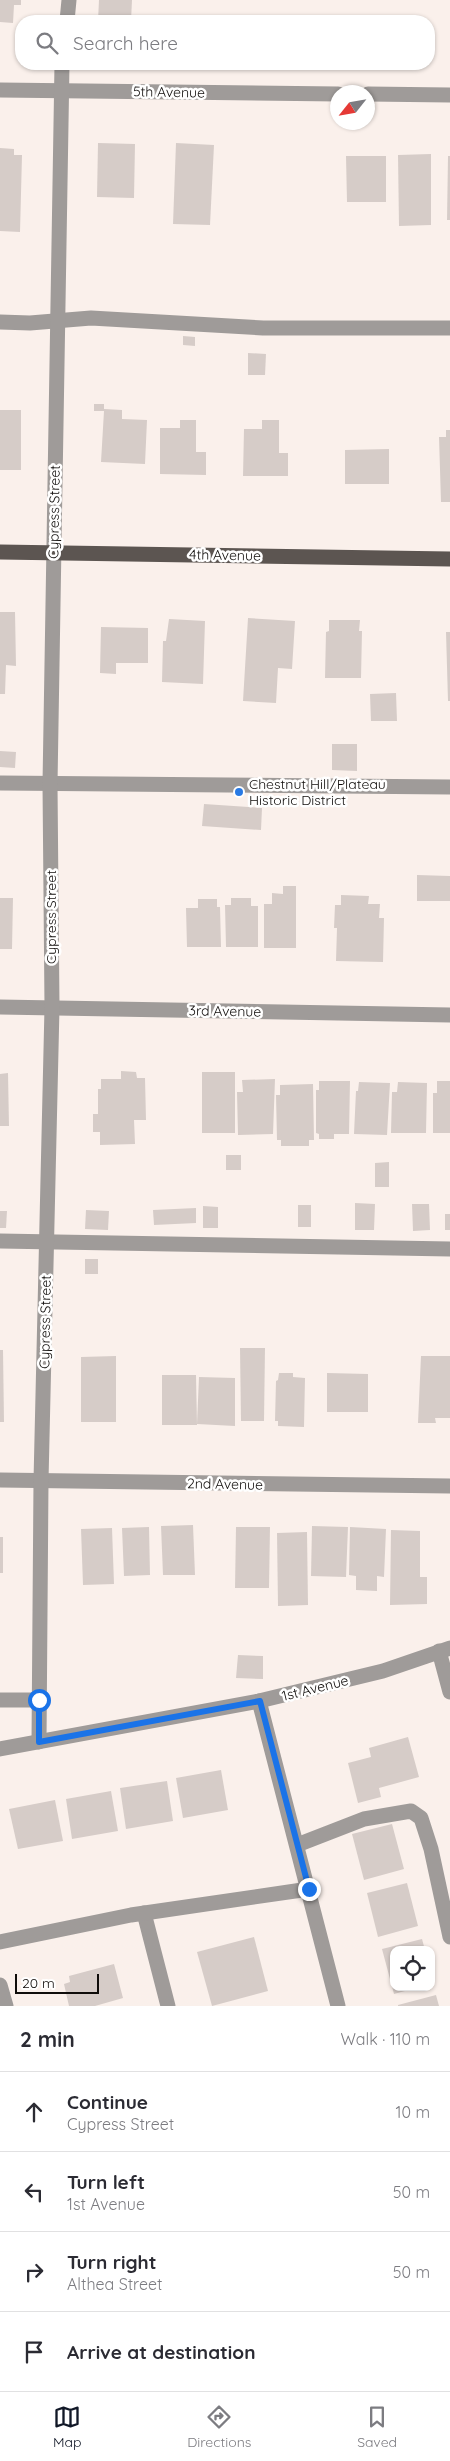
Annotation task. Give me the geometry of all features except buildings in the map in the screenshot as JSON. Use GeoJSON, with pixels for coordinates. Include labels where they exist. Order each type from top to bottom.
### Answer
{"type":"FeatureCollection","features":[{"type":"Feature","properties":{"kind":"main road","name":"4th Avenue"},"geometry":{"type":"LineString","coordinates":[[0,552],[450,559]]}},
{"type":"Feature","properties":{"kind":"street"},"geometry":{"type":"LineString","coordinates":[[68,15],[70,0]]}},
{"type":"Feature","properties":{"kind":"street","name":"Cypress Street"},"geometry":{"type":"LineString","coordinates":[[39,1742],[41,1481],[52,1007],[50,784],[62,70]]}},
{"type":"Feature","properties":{"kind":"street","name":"5th Avenue"},"geometry":{"type":"LineString","coordinates":[[0,90],[330,94]]}},
{"type":"Feature","properties":{"kind":"street"},"geometry":{"type":"LineString","coordinates":[[375,94],[450,95]]}},
{"type":"Feature","properties":{"kind":"street"},"geometry":{"type":"LineString","coordinates":[[0,322],[91,318],[263,328],[450,328]]}},
{"type":"Feature","properties":{"kind":"street"},"geometry":{"type":"LineString","coordinates":[[0,783],[450,787]]}},
{"type":"Feature","properties":{"kind":"street","name":"3rd Avenue"},"geometry":{"type":"LineString","coordinates":[[0,1007],[450,1016]]}},
{"type":"Feature","properties":{"kind":"street"},"geometry":{"type":"LineString","coordinates":[[0,1241],[450,1249]]}},
{"type":"Feature","properties":{"kind":"street","name":"2nd Avenue"},"geometry":{"type":"LineString","coordinates":[[0,1480],[450,1486]]}},
{"type":"Feature","properties":{"kind":"street"},"geometry":{"type":"LineString","coordinates":[[445,1650],[450,1692]]}},
{"type":"Feature","properties":{"kind":"street","name":"1st Avenue"},"geometry":{"type":"LineString","coordinates":[[0,1749],[260,1701],[383,1671],[445,1650]]}},
{"type":"Feature","properties":{"kind":"street"},"geometry":{"type":"LineString","coordinates":[[0,1700],[39,1700]]}},
{"type":"Feature","properties":{"kind":"street"},"geometry":{"type":"LineString","coordinates":[[260,1701],[338,2006]]}},
{"type":"Feature","properties":{"kind":"street"},"geometry":{"type":"LineString","coordinates":[[298,1845],[364,1819],[411,1811],[422,1818],[431,1849],[450,1937]]}},
{"type":"Feature","properties":{"kind":"street"},"geometry":{"type":"LineString","coordinates":[[0,1942],[144,1913],[309,1889]]}},
{"type":"Feature","properties":{"kind":"street"},"geometry":{"type":"LineString","coordinates":[[144,1913],[168,2006]]}},
{"type":"Feature","properties":{"kind":"street"},"geometry":{"type":"LineString","coordinates":[[0,1985],[6,2006]]}},
{"type":"Feature","properties":{"kind":"place","name":"Chestnut Hill/Plateau Historic District"},"geometry":{"type":"Point","coordinates":[239,792]}},
{"type":"Feature","properties":{"kind":"route"},"geometry":{"type":"LineString","coordinates":[[39,1700],[39,1742],[260,1701],[309,1889]]}}]}
